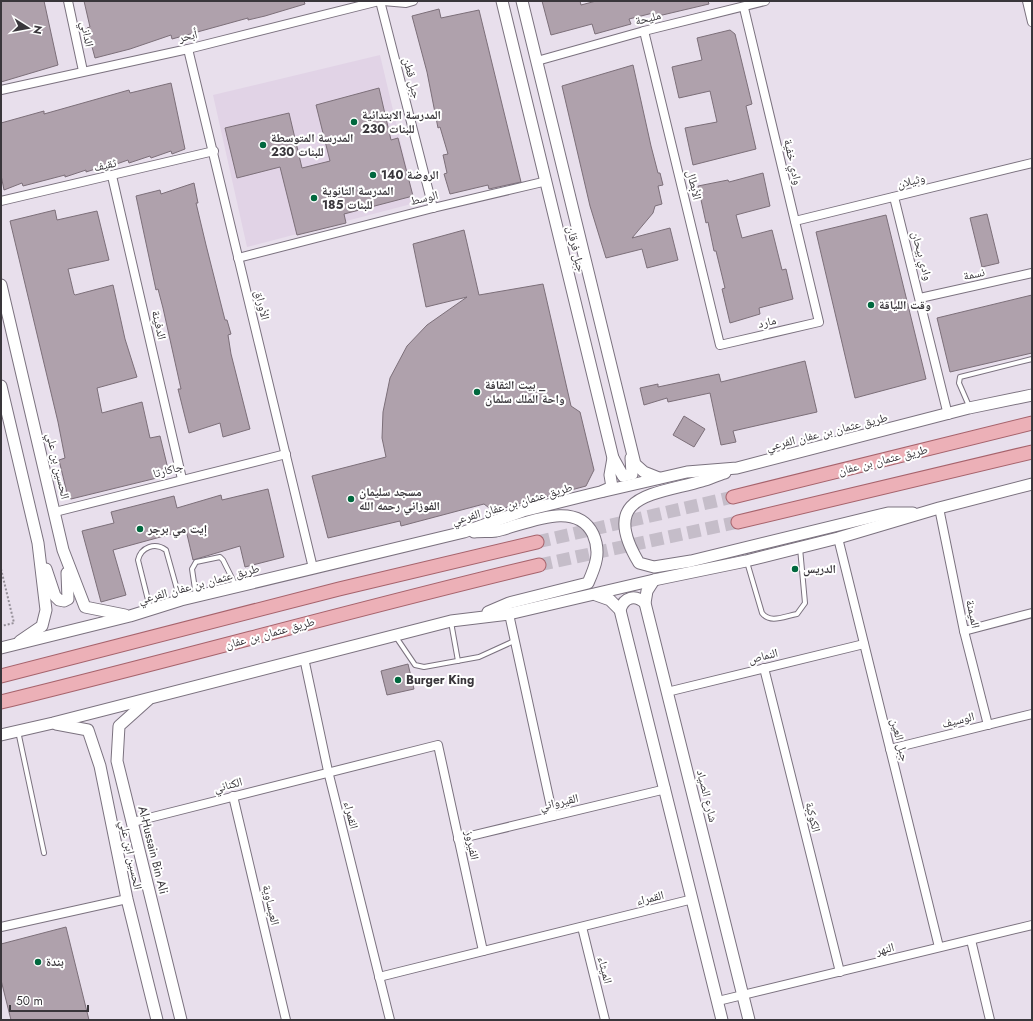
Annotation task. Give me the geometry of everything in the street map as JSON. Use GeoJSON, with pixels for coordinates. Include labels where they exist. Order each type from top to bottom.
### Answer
{"type":"FeatureCollection","features":[{"type":"Feature","properties":{"kind":"main road","name":"طريق عثمان بن عفان"},"geometry":{"type":"LineString","coordinates":[[734,497],[1032,423]]}},
{"type":"Feature","properties":{"kind":"main road"},"geometry":{"type":"LineString","coordinates":[[738,522],[1032,452]]}},
{"type":"Feature","properties":{"kind":"main road","name":"طريق عثمان بن عفان"},"geometry":{"type":"LineString","coordinates":[[1,676],[339,589],[537,542]]}},
{"type":"Feature","properties":{"kind":"main road","name":"طريق عثمان بن عفان"},"geometry":{"type":"LineString","coordinates":[[1,702],[224,646],[392,600],[539,565]]}},
{"type":"Feature","properties":{"kind":"street","name":"الداني"},"geometry":{"type":"LineString","coordinates":[[68,1],[83,71]]}},
{"type":"Feature","properties":{"kind":"street","name":"أبحر"},"geometry":{"type":"LineString","coordinates":[[1,90],[188,49],[381,1],[413,1]]}},
{"type":"Feature","properties":{"kind":"street","name":"جبل قطن"},"geometry":{"type":"LineString","coordinates":[[381,1],[433,208]]}},
{"type":"Feature","properties":{"kind":"street","name":"جبل فرقان"},"geometry":{"type":"LineString","coordinates":[[502,1],[547,181],[613,458],[610,475],[612,487],[596,493]]}},
{"type":"Feature","properties":{"kind":"street","name":"جبل فرقان"},"geometry":{"type":"LineString","coordinates":[[522,1],[635,464],[644,472],[659,478]]}},
{"type":"Feature","properties":{"kind":"street","name":"مليحة"},"geometry":{"type":"LineString","coordinates":[[537,61],[644,31],[744,8],[765,1]]}},
{"type":"Feature","properties":{"kind":"street"},"geometry":{"type":"LineString","coordinates":[[1027,1],[1032,22]]}},
{"type":"Feature","properties":{"kind":"street","name":"وادي خفية"},"geometry":{"type":"LineString","coordinates":[[744,8],[819,322]]}},
{"type":"Feature","properties":{"kind":"street","name":"الأبطال"},"geometry":{"type":"LineString","coordinates":[[644,31],[720,345]]}},
{"type":"Feature","properties":{"kind":"street","name":"الأوراق"},"geometry":{"type":"LineString","coordinates":[[188,49],[214,151],[238,258],[313,568]]}},
{"type":"Feature","properties":{"kind":"street","name":"ثقيف"},"geometry":{"type":"LineString","coordinates":[[1,201],[214,151]]}},
{"type":"Feature","properties":{"kind":"street","name":"وثيلان"},"geometry":{"type":"LineString","coordinates":[[795,221],[1032,163]]}},
{"type":"Feature","properties":{"kind":"street","name":"الدفينة"},"geometry":{"type":"LineString","coordinates":[[112,176],[182,479]]}},
{"type":"Feature","properties":{"kind":"street","name":"الوسط"},"geometry":{"type":"LineString","coordinates":[[238,258],[433,208],[547,181]]}},
{"type":"Feature","properties":{"kind":"street","name":"وادي بيحان"},"geometry":{"type":"LineString","coordinates":[[894,197],[948,415]]}},
{"type":"Feature","properties":{"kind":"street","name":"نسمة"},"geometry":{"type":"LineString","coordinates":[[920,298],[1032,272]]}},
{"type":"Feature","properties":{"kind":"street","name":"الحسين بن علي"},"geometry":{"type":"LineString","coordinates":[[1,285],[64,550],[85,607],[130,616]]}},
{"type":"Feature","properties":{"kind":"street","name":"مارد"},"geometry":{"type":"LineString","coordinates":[[720,345],[819,322]]}},
{"type":"Feature","properties":{"kind":"street"},"geometry":{"type":"LineString","coordinates":[[1,386],[40,554],[55,596],[59,600],[64,601],[68,599],[69,591],[64,550]]}},
{"type":"Feature","properties":{"kind":"street","name":"طريق عثمان بن عفان الفرعي"},"geometry":{"type":"LineString","coordinates":[[1,648],[130,616],[150,608],[180,600],[464,532],[523,511],[596,493],[687,472],[737,468],[948,415],[969,408],[1032,395]]}},
{"type":"Feature","properties":{"kind":"street"},"geometry":{"type":"LineString","coordinates":[[613,458],[623,476],[632,474],[631,448]]}},
{"type":"Feature","properties":{"kind":"street","name":"جاكارتا"},"geometry":{"type":"LineString","coordinates":[[55,512],[286,454]]}},
{"type":"Feature","properties":{"kind":"street"},"geometry":{"type":"LineString","coordinates":[[737,468],[702,481],[644,496],[634,503],[626,515],[626,533],[629,546],[639,563],[654,567],[691,561],[888,513],[924,514]]}},
{"type":"Feature","properties":{"kind":"street"},"geometry":{"type":"LineString","coordinates":[[1,735],[451,621],[509,614],[654,580],[746,561],[800,546],[838,538],[924,514],[939,508],[1032,484]]}},
{"type":"Feature","properties":{"kind":"street","name":"الميمنة"},"geometry":{"type":"LineString","coordinates":[[939,508],[964,631],[988,725]]}},
{"type":"Feature","properties":{"kind":"street"},"geometry":{"type":"LineString","coordinates":[[464,532],[495,531],[528,522],[564,515],[577,517],[588,524],[598,544],[596,566],[588,583],[509,603],[475,618]]}},
{"type":"Feature","properties":{"kind":"street","name":"جبل العين"},"geometry":{"type":"LineString","coordinates":[[838,538],[939,948]]}},
{"type":"Feature","properties":{"kind":"street"},"geometry":{"type":"LineString","coordinates":[[14,645],[42,626],[46,610],[40,554]]}},
{"type":"Feature","properties":{"kind":"street"},"geometry":{"type":"LineString","coordinates":[[645,603],[647,591],[654,580]]}},
{"type":"Feature","properties":{"kind":"street"},"geometry":{"type":"LineString","coordinates":[[596,594],[610,600],[620,610],[666,789],[722,1020]]}},
{"type":"Feature","properties":{"kind":"street"},"geometry":{"type":"LineString","coordinates":[[620,610],[622,604],[627,599],[633,597],[640,598],[645,603]]}},
{"type":"Feature","properties":{"kind":"street","name":"شارع الصياد"},"geometry":{"type":"LineString","coordinates":[[645,603],[749,1020]]}},
{"type":"Feature","properties":{"kind":"street"},"geometry":{"type":"LineString","coordinates":[[964,631],[1032,613]]}},
{"type":"Feature","properties":{"kind":"street"},"geometry":{"type":"LineString","coordinates":[[509,614],[553,816]]}},
{"type":"Feature","properties":{"kind":"street","name":"النماص"},"geometry":{"type":"LineString","coordinates":[[667,692],[864,644]]}},
{"type":"Feature","properties":{"kind":"street","name":"القمراء"},"geometry":{"type":"LineString","coordinates":[[304,658],[328,771],[390,1020]]}},
{"type":"Feature","properties":{"kind":"street","name":"الكوكبة"},"geometry":{"type":"LineString","coordinates":[[764,668],[840,972]]}},
{"type":"Feature","properties":{"kind":"street","name":"Al-Hussain Bin Ali"},"geometry":{"type":"LineString","coordinates":[[150,698],[119,726],[117,761],[181,1020]]}},
{"type":"Feature","properties":{"kind":"street","name":"الوسيف"},"geometry":{"type":"LineString","coordinates":[[890,748],[1032,714]]}},
{"type":"Feature","properties":{"kind":"street","name":"الحسين ابن علي"},"geometry":{"type":"LineString","coordinates":[[53,723],[88,730],[100,766],[127,898],[157,1020]]}},
{"type":"Feature","properties":{"kind":"street","name":"الكناني"},"geometry":{"type":"LineString","coordinates":[[133,822],[328,771],[438,745]]}},
{"type":"Feature","properties":{"kind":"street","name":"الفيروز"},"geometry":{"type":"LineString","coordinates":[[438,745],[483,951]]}},
{"type":"Feature","properties":{"kind":"street"},"geometry":{"type":"LineString","coordinates":[[100,766],[117,761]]}},
{"type":"Feature","properties":{"kind":"street","name":"القيرواني"},"geometry":{"type":"LineString","coordinates":[[458,839],[666,789]]}},
{"type":"Feature","properties":{"kind":"street","name":"العيساوية"},"geometry":{"type":"LineString","coordinates":[[233,796],[286,1020]]}},
{"type":"Feature","properties":{"kind":"street"},"geometry":{"type":"LineString","coordinates":[[1,927],[127,898]]}},
{"type":"Feature","properties":{"kind":"street","name":"القمراء"},"geometry":{"type":"LineString","coordinates":[[379,976],[693,899]]}},
{"type":"Feature","properties":{"kind":"street","name":"النهر"},"geometry":{"type":"LineString","coordinates":[[718,1001],[744,996],[1032,925]]}},
{"type":"Feature","properties":{"kind":"street","name":"الميثاء"},"geometry":{"type":"LineString","coordinates":[[582,927],[606,1020]]}},
{"type":"Feature","properties":{"kind":"street"},"geometry":{"type":"LineString","coordinates":[[972,940],[990,1020]]}},
{"type":"Feature","properties":{"kind":"lane"},"geometry":{"type":"LineString","coordinates":[[969,408],[959,383],[960,377],[1032,359]]}},
{"type":"Feature","properties":{"kind":"lane"},"geometry":{"type":"LineString","coordinates":[[150,608],[138,560],[143,549],[156,546],[166,550],[180,600]]}},
{"type":"Feature","properties":{"kind":"lane"},"geometry":{"type":"LineString","coordinates":[[746,561],[762,613],[766,618],[770,620],[797,614],[805,603],[800,546]]}},
{"type":"Feature","properties":{"kind":"lane"},"geometry":{"type":"LineString","coordinates":[[196,596],[192,569],[196,562],[220,557],[224,560],[236,587]]}},
{"type":"Feature","properties":{"kind":"lane"},"geometry":{"type":"LineString","coordinates":[[451,621],[458,661]]}},
{"type":"Feature","properties":{"kind":"lane"},"geometry":{"type":"LineString","coordinates":[[395,636],[415,665],[419,667],[479,657],[514,641]]}},
{"type":"Feature","properties":{"kind":"lane"},"geometry":{"type":"LineString","coordinates":[[18,731],[44,853]]}},
{"type":"Feature","properties":{"kind":"path"},"geometry":{"type":"LineString","coordinates":[[1,569],[14,623],[1,626]]}},
{"type":"Feature","properties":{"kind":"shaded area"},"geometry":{"type":"Polygon","coordinates":[[[380,55],[415,203],[247,247],[213,95],[380,55]]]}},
{"type":"Feature","properties":{"kind":"building"},"geometry":{"type":"Polygon","coordinates":[[[1,1],[44,1],[58,65],[1,82],[1,1]]]}},
{"type":"Feature","properties":{"kind":"building"},"geometry":{"type":"Polygon","coordinates":[[[84,1],[304,1],[305,4],[265,16],[248,20],[248,18],[172,39],[171,35],[130,49],[95,58],[87,28],[90,27],[84,1]]]}},
{"type":"Feature","properties":{"kind":"building"},"geometry":{"type":"Polygon","coordinates":[[[542,1],[580,1],[581,5],[596,1],[708,1],[709,4],[654,17],[653,13],[629,19],[631,24],[595,34],[592,24],[551,35],[542,1]]]}},
{"type":"Feature","properties":{"kind":"building"},"geometry":{"type":"Polygon","coordinates":[[[439,9],[441,18],[479,10],[521,182],[489,189],[488,185],[450,194],[444,174],[447,173],[443,155],[448,154],[440,127],[438,128],[427,72],[412,16],[439,9]]]}},
{"type":"Feature","properties":{"kind":"building"},"geometry":{"type":"Polygon","coordinates":[[[730,30],[735,34],[752,104],[746,106],[756,149],[693,165],[685,128],[717,122],[710,91],[679,98],[672,67],[702,60],[697,38],[730,30]]]}},
{"type":"Feature","properties":{"kind":"building"},"geometry":{"type":"Polygon","coordinates":[[[633,65],[651,146],[658,173],[660,173],[663,185],[658,186],[662,204],[655,206],[653,213],[632,238],[670,228],[678,260],[647,268],[642,249],[606,258],[590,206],[562,86],[633,65]]]}},
{"type":"Feature","properties":{"kind":"building"},"geometry":{"type":"Polygon","coordinates":[[[171,83],[185,149],[172,154],[171,151],[151,158],[150,156],[129,163],[128,160],[108,167],[108,165],[86,172],[86,170],[65,177],[65,175],[23,186],[22,183],[4,190],[1,175],[1,123],[44,111],[44,114],[129,90],[130,93],[171,83]]]}},
{"type":"Feature","properties":{"kind":"building"},"geometry":{"type":"Polygon","coordinates":[[[379,88],[391,140],[398,138],[413,196],[344,214],[346,223],[297,235],[280,167],[237,178],[225,128],[289,113],[302,168],[330,161],[316,105],[379,88]]]}},
{"type":"Feature","properties":{"kind":"building"},"geometry":{"type":"Polygon","coordinates":[[[763,173],[770,206],[736,215],[742,238],[772,230],[782,270],[786,269],[793,299],[759,308],[760,314],[730,323],[722,289],[725,288],[716,251],[714,251],[708,222],[706,223],[698,186],[728,180],[729,182],[763,173]]]}},
{"type":"Feature","properties":{"kind":"building"},"geometry":{"type":"Polygon","coordinates":[[[194,183],[198,203],[196,203],[206,245],[225,320],[227,320],[231,334],[228,335],[231,354],[250,429],[223,437],[220,423],[189,433],[178,389],[181,389],[163,308],[158,289],[156,290],[136,196],[160,190],[161,194],[194,183]]]}},
{"type":"Feature","properties":{"kind":"building"},"geometry":{"type":"Polygon","coordinates":[[[55,210],[57,220],[97,211],[109,260],[68,269],[74,294],[113,285],[125,339],[137,377],[97,388],[102,413],[142,402],[150,438],[160,436],[168,469],[165,476],[71,499],[68,497],[59,460],[65,458],[58,422],[10,221],[55,210]]]}},
{"type":"Feature","properties":{"kind":"building"},"geometry":{"type":"Polygon","coordinates":[[[987,214],[999,263],[982,267],[970,218],[987,214]]]}},
{"type":"Feature","properties":{"kind":"building","name":"وقت اللياقة"},"geometry":{"type":"Polygon","coordinates":[[[886,215],[926,379],[855,398],[816,232],[886,215]]]}},
{"type":"Feature","properties":{"kind":"building","name":"بيت الثقافة _ واحة الملك سلمان"},"geometry":{"type":"Polygon","coordinates":[[[464,230],[479,295],[543,284],[571,406],[580,412],[594,470],[586,486],[493,511],[484,504],[401,526],[400,521],[328,538],[312,476],[386,457],[382,438],[383,412],[390,378],[407,346],[427,325],[467,297],[426,307],[413,244],[464,230]]]}},
{"type":"Feature","properties":{"kind":"building"},"geometry":{"type":"Polygon","coordinates":[[[1032,295],[1032,353],[950,372],[937,318],[1032,295]]]}},
{"type":"Feature","properties":{"kind":"building"},"geometry":{"type":"Polygon","coordinates":[[[805,361],[817,412],[733,431],[736,442],[721,445],[710,393],[668,402],[667,398],[644,405],[640,388],[658,384],[658,387],[719,374],[721,382],[805,361]]]}},
{"type":"Feature","properties":{"kind":"building"},"geometry":{"type":"Polygon","coordinates":[[[684,416],[705,429],[694,447],[673,435],[684,416]]]}},
{"type":"Feature","properties":{"kind":"building"},"geometry":{"type":"Polygon","coordinates":[[[268,489],[284,557],[245,567],[240,546],[193,560],[186,530],[113,550],[126,595],[101,602],[82,531],[114,523],[111,512],[174,496],[177,508],[221,495],[222,500],[268,489]]]}},
{"type":"Feature","properties":{"kind":"building","name":"Burger King"},"geometry":{"type":"Polygon","coordinates":[[[408,664],[414,689],[387,695],[381,671],[408,664]]]}},
{"type":"Feature","properties":{"kind":"building","name":"بندة"},"geometry":{"type":"Polygon","coordinates":[[[66,927],[89,1020],[11,1020],[1,980],[1,944],[66,927]]]}},
{"type":"Feature","properties":{"kind":"tunnel"},"geometry":{"type":"LineString","coordinates":[[537,542],[733,497]]}},
{"type":"Feature","properties":{"kind":"tunnel"},"geometry":{"type":"LineString","coordinates":[[539,565],[738,522]]}},
{"type":"Feature","properties":{"kind":"place","name":"المدرسة الابتدائية 230 للبنات"},"geometry":{"type":"Point","coordinates":[354,122]}},
{"type":"Feature","properties":{"kind":"place","name":"المدرسة المتوسطة 230 للبنات"},"geometry":{"type":"Point","coordinates":[263,145]}},
{"type":"Feature","properties":{"kind":"place","name":"الروضة 140"},"geometry":{"type":"Point","coordinates":[373,175]}},
{"type":"Feature","properties":{"kind":"place","name":"المدرسة الثانوية 185 للبنات"},"geometry":{"type":"Point","coordinates":[314,198]}},
{"type":"Feature","properties":{"kind":"place","name":"وقت اللياقة"},"geometry":{"type":"Point","coordinates":[871,305]}},
{"type":"Feature","properties":{"kind":"place","name":"بيت الثقافة _ واحة الملك سلمان"},"geometry":{"type":"Point","coordinates":[477,392]}},
{"type":"Feature","properties":{"kind":"place","name":"مسجد سليمان الفوزاني رحمه الله"},"geometry":{"type":"Point","coordinates":[351,499]}},
{"type":"Feature","properties":{"kind":"place","name":"إيت مي برجر"},"geometry":{"type":"Point","coordinates":[140,529]}},
{"type":"Feature","properties":{"kind":"place","name":"الدريس"},"geometry":{"type":"Point","coordinates":[795,569]}},
{"type":"Feature","properties":{"kind":"place","name":"Burger King"},"geometry":{"type":"Point","coordinates":[398,680]}},
{"type":"Feature","properties":{"kind":"place","name":"بندة"},"geometry":{"type":"Point","coordinates":[38,962]}}]}
